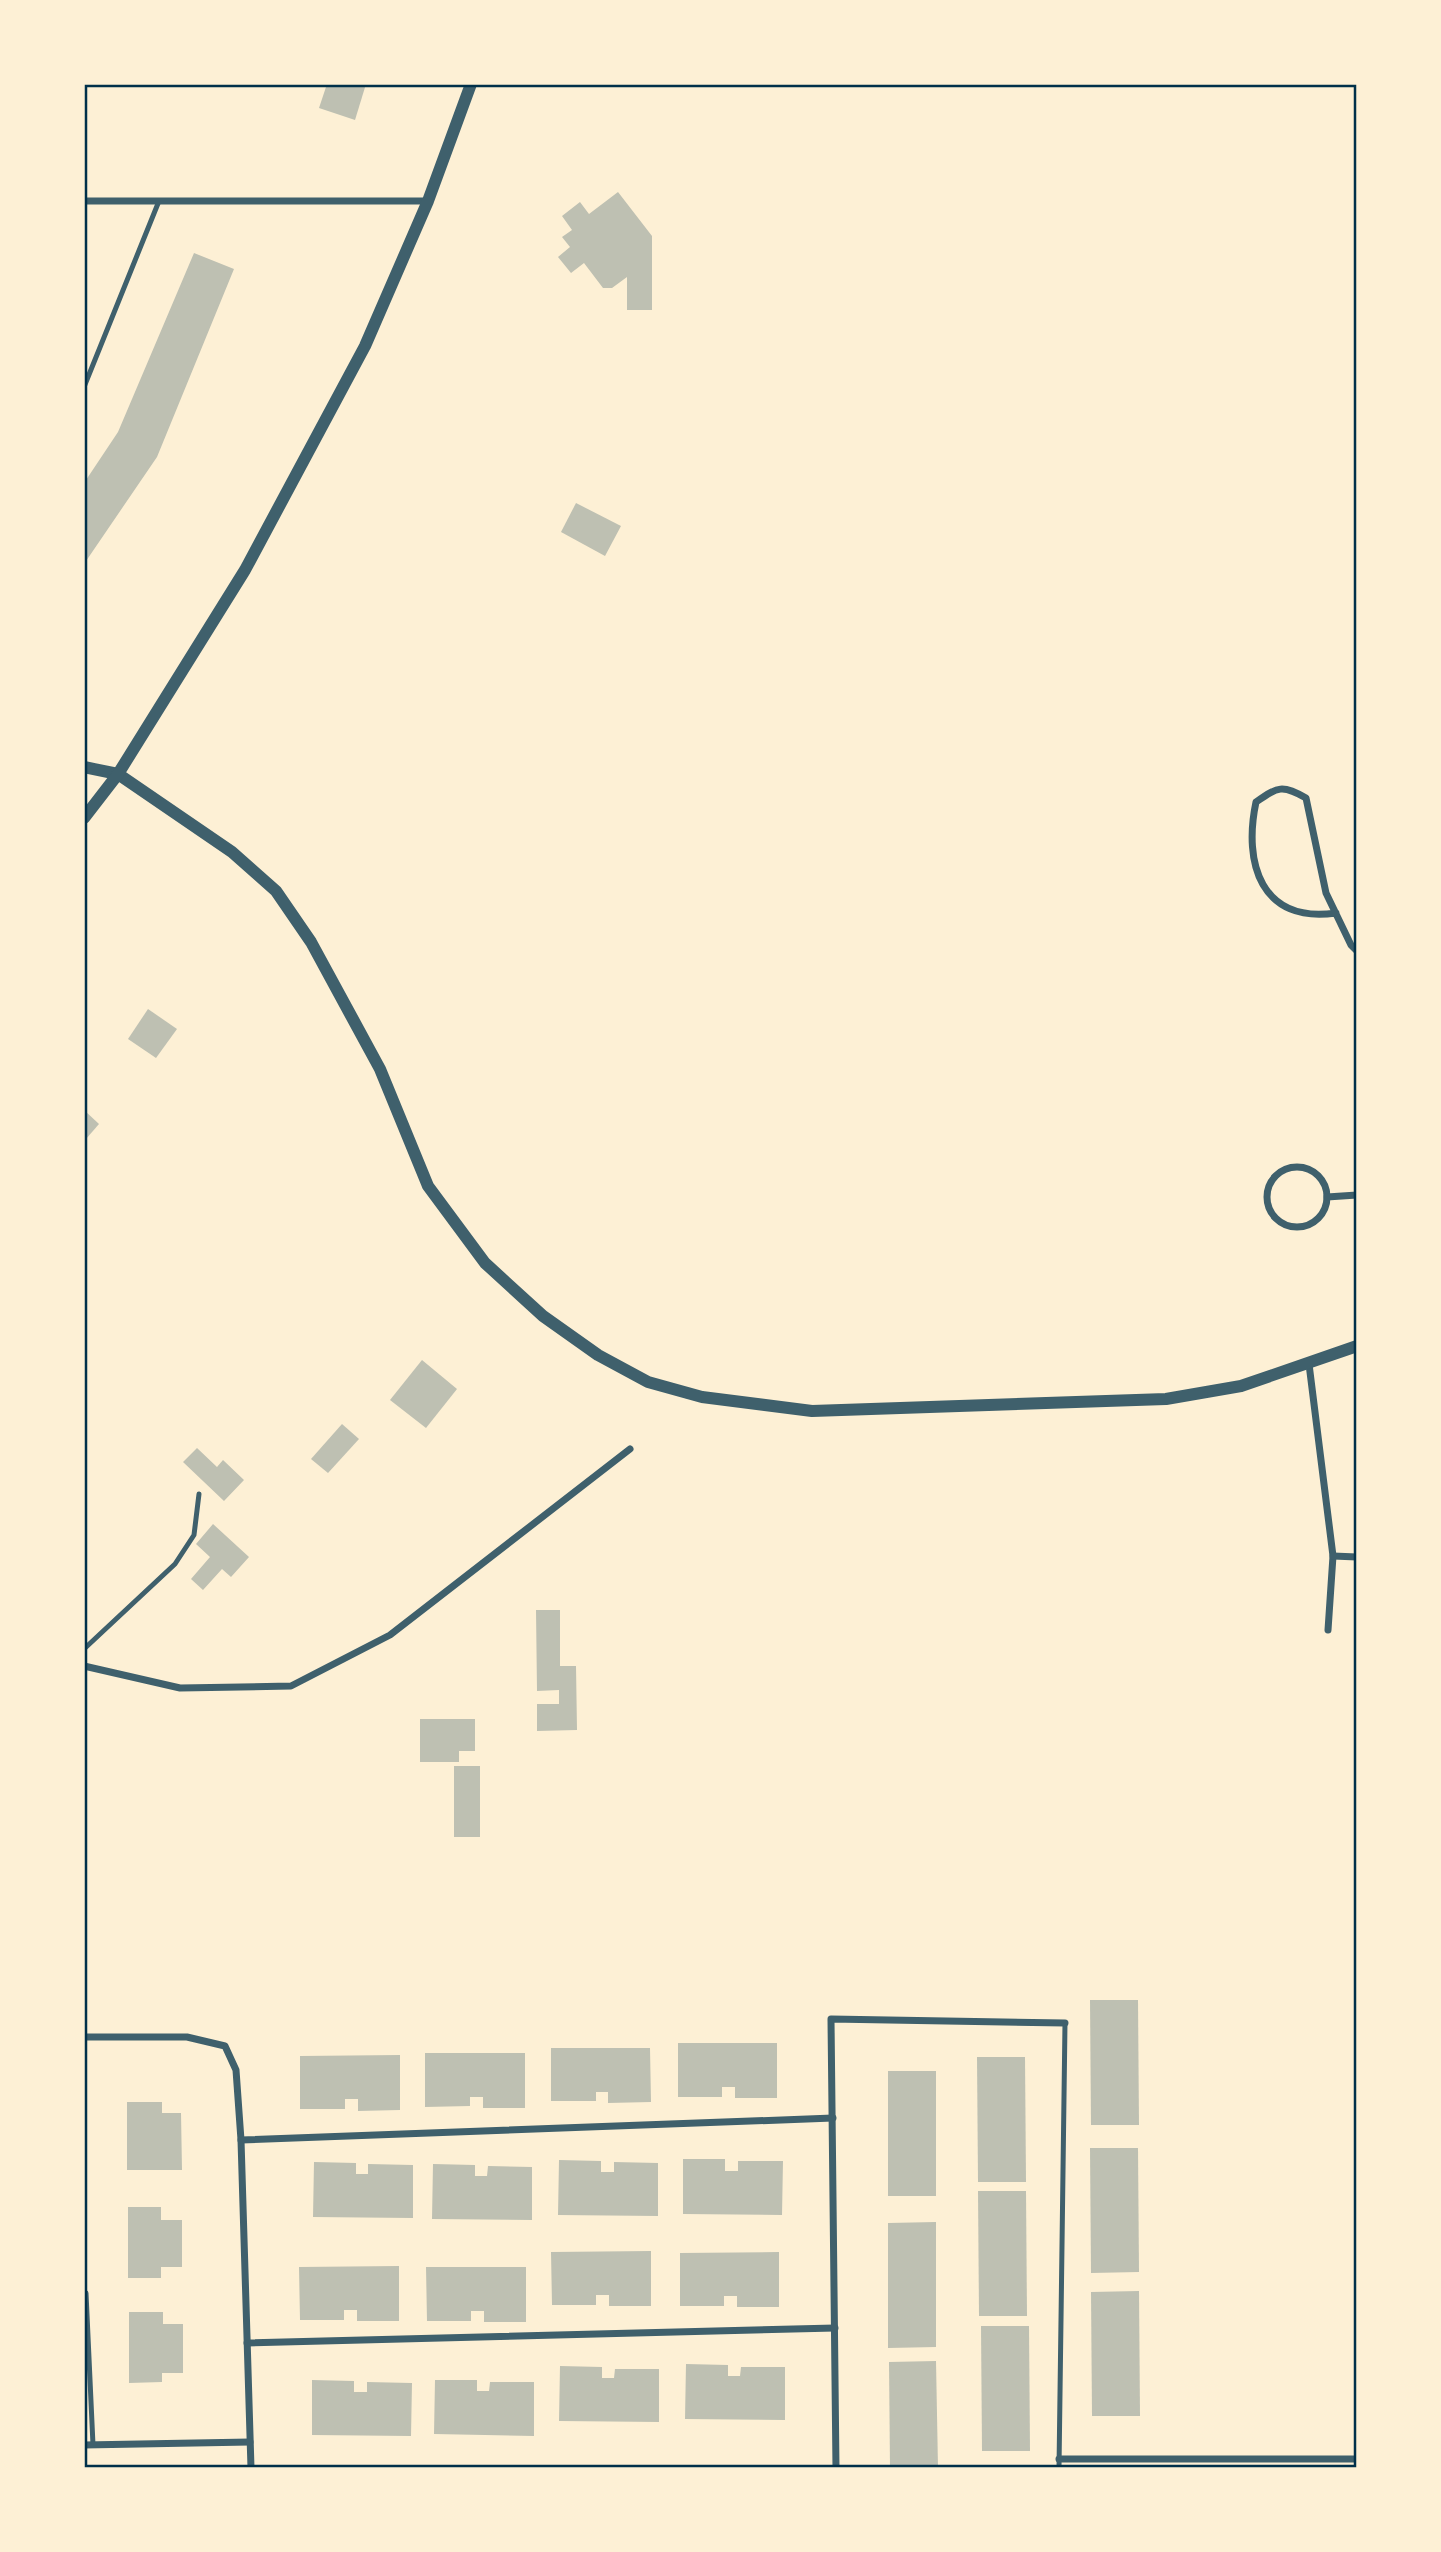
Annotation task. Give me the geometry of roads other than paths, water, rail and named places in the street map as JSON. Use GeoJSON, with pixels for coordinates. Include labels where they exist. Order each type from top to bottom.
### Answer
{"type":"FeatureCollection","features":[{"type":"Feature","properties":{"kind":"street"},"geometry":{"type":"LineString","coordinates":[[84,818],[118,774],[245,570],[365,346],[428,201],[471,84]]}},
{"type":"Feature","properties":{"kind":"street"},"geometry":{"type":"LineString","coordinates":[[84,201],[428,201]]}},
{"type":"Feature","properties":{"kind":"street"},"geometry":{"type":"LineString","coordinates":[[84,767],[118,774],[232,852],[276,891],[311,942],[380,1069],[428,1186],[485,1263],[554,1324],[598,1355],[648,1382],[702,1397],[812,1411],[1166,1399],[1241,1386],[1357,1346]]}},
{"type":"Feature","properties":{"kind":"street"},"geometry":{"type":"LineString","coordinates":[[1336,913],[1304,914],[1287,909],[1268,895],[1255,870],[1250,827],[1256,802],[1273,791],[1289,788],[1306,798],[1326,893],[1336,913],[1351,946],[1357,951]]}},
{"type":"Feature","properties":{"kind":"street"},"geometry":{"type":"LineString","coordinates":[[1298,1166],[1310,1169],[1320,1177],[1327,1197],[1327,1205],[1321,1217],[1309,1225],[1299,1227],[1287,1226],[1275,1218],[1266,1197],[1273,1179],[1285,1169],[1298,1166]]}},
{"type":"Feature","properties":{"kind":"street"},"geometry":{"type":"LineString","coordinates":[[1327,1197],[1357,1195]]}},
{"type":"Feature","properties":{"kind":"street"},"geometry":{"type":"LineString","coordinates":[[1309,1364],[1333,1556],[1328,1630]]}},
{"type":"Feature","properties":{"kind":"street"},"geometry":{"type":"LineString","coordinates":[[84,1667],[180,1688],[291,1686],[390,1635],[630,1449]]}},
{"type":"Feature","properties":{"kind":"street"},"geometry":{"type":"LineString","coordinates":[[1333,1556],[1357,1557]]}},
{"type":"Feature","properties":{"kind":"street"},"geometry":{"type":"LineString","coordinates":[[836,2468],[831,2019],[1065,2023]]}},
{"type":"Feature","properties":{"kind":"street"},"geometry":{"type":"LineString","coordinates":[[84,2037],[187,2037],[225,2046],[236,2070],[241,2140],[251,2468]]}},
{"type":"Feature","properties":{"kind":"street"},"geometry":{"type":"LineString","coordinates":[[241,2140],[833,2118]]}},
{"type":"Feature","properties":{"kind":"street"},"geometry":{"type":"LineString","coordinates":[[247,2343],[835,2328]]}},
{"type":"Feature","properties":{"kind":"street"},"geometry":{"type":"LineString","coordinates":[[84,2445],[250,2442]]}},
{"type":"Feature","properties":{"kind":"street"},"geometry":{"type":"LineString","coordinates":[[1059,2464],[1357,2459]]}},
{"type":"Feature","properties":{"kind":"lane"},"geometry":{"type":"LineString","coordinates":[[84,387],[159,201]]}},
{"type":"Feature","properties":{"kind":"lane"},"geometry":{"type":"LineString","coordinates":[[84,1649],[175,1564],[194,1535],[199,1494]]}},
{"type":"Feature","properties":{"kind":"lane"},"geometry":{"type":"LineString","coordinates":[[1059,2464],[1065,2023]]}},
{"type":"Feature","properties":{"kind":"lane"},"geometry":{"type":"LineString","coordinates":[[86,2293],[93,2445]]}}]}
